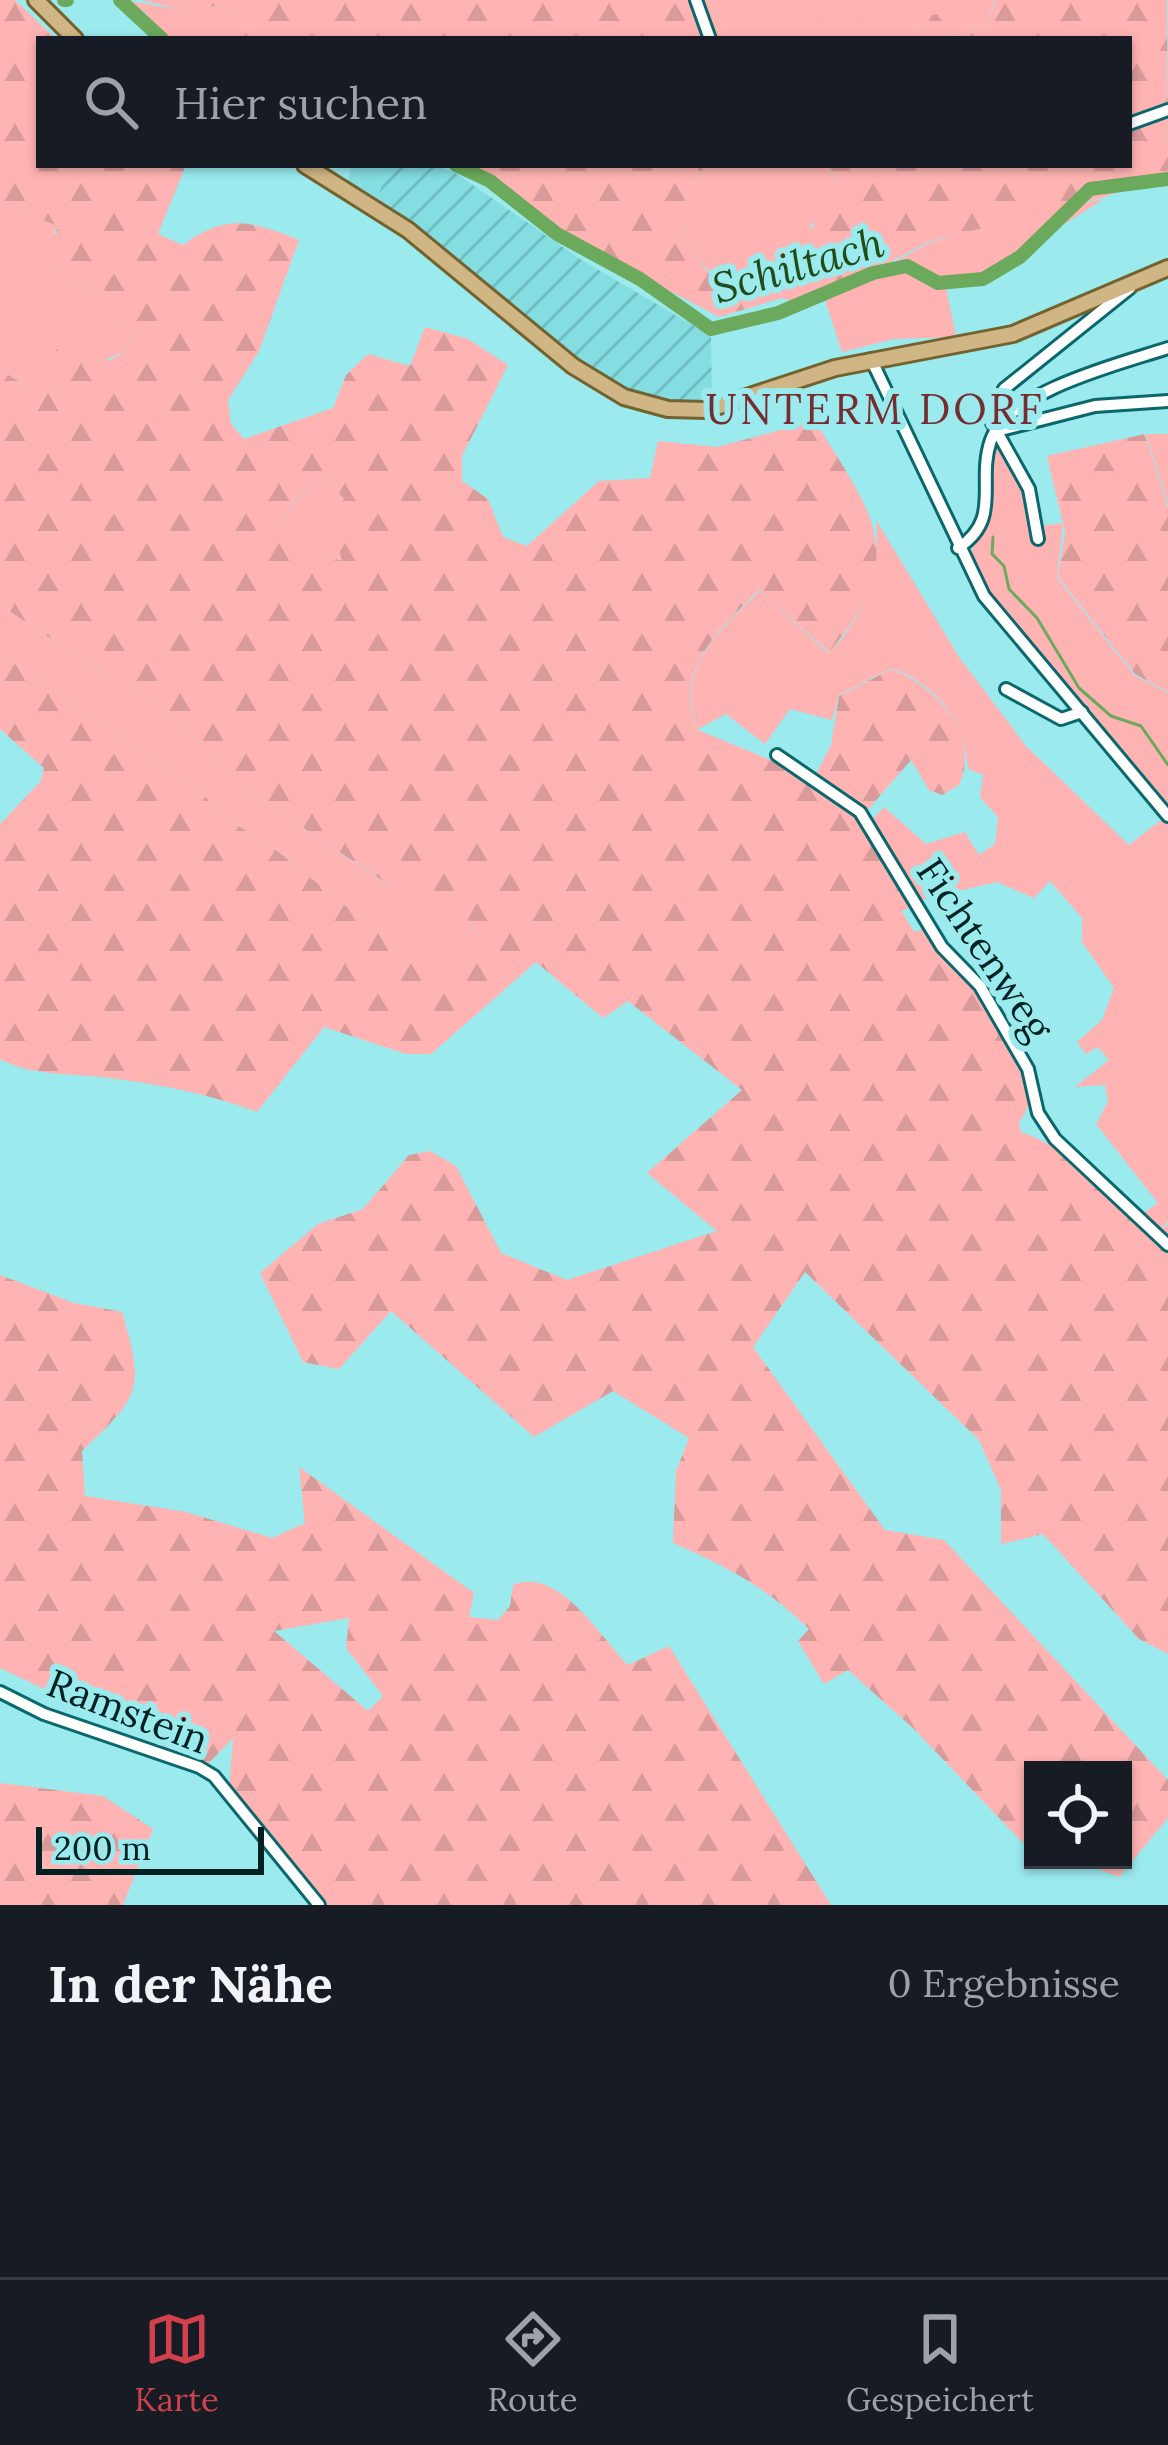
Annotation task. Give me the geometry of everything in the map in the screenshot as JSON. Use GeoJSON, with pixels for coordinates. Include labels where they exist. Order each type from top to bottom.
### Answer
{"type":"FeatureCollection","features":[{"type":"Feature","properties":{"kind":"main road"},"geometry":{"type":"LineString","coordinates":[[36,0],[72,36]]}},
{"type":"Feature","properties":{"kind":"main road"},"geometry":{"type":"LineString","coordinates":[[309,168],[444,258],[573,366],[647,405],[707,410],[871,359],[1013,334],[1168,268]]}},
{"type":"Feature","properties":{"kind":"street"},"geometry":{"type":"LineString","coordinates":[[696,0],[709,36]]}},
{"type":"Feature","properties":{"kind":"street"},"geometry":{"type":"LineString","coordinates":[[1132,123],[1168,110]]}},
{"type":"Feature","properties":{"kind":"street"},"geometry":{"type":"LineString","coordinates":[[958,548],[986,518],[988,459],[997,431],[992,410],[1004,388],[1137,282]]}},
{"type":"Feature","properties":{"kind":"street"},"geometry":{"type":"LineString","coordinates":[[997,431],[1048,392],[1168,348]]}},
{"type":"Feature","properties":{"kind":"street"},"geometry":{"type":"LineString","coordinates":[[871,359],[958,548],[994,610],[1168,816]]}},
{"type":"Feature","properties":{"kind":"street"},"geometry":{"type":"LineString","coordinates":[[997,431],[1095,406],[1168,401]]}},
{"type":"Feature","properties":{"kind":"street"},"geometry":{"type":"LineString","coordinates":[[997,431],[1007,441],[1029,489],[1037,539]]}},
{"type":"Feature","properties":{"kind":"street"},"geometry":{"type":"LineString","coordinates":[[1006,689],[1066,721],[1082,712]]}},
{"type":"Feature","properties":{"kind":"street","name":"Fichtenweg"},"geometry":{"type":"LineString","coordinates":[[777,755],[860,812],[942,947],[980,986],[1028,1069],[1038,1113],[1055,1139],[1168,1245]]}},
{"type":"Feature","properties":{"kind":"street","name":"Ramstein"},"geometry":{"type":"LineString","coordinates":[[0,1693],[44,1714],[200,1767],[214,1776],[319,1905]]}},
{"type":"Feature","properties":{"kind":"shaded area"},"geometry":{"type":"Polygon","coordinates":[[[350,168],[389,168],[375,203],[347,185],[350,168]]]}},
{"type":"Feature","properties":{"kind":"shaded area"},"geometry":{"type":"Polygon","coordinates":[[[389,168],[454,172],[580,259],[711,336],[712,403],[648,398],[605,380],[450,255],[375,203],[389,168]]]}},
{"type":"Feature","properties":{"kind":"green space"},"geometry":{"type":"Polygon","coordinates":[[[0,0],[15,0],[53,36],[36,36],[36,168],[185,168],[158,234],[183,245],[213,228],[239,223],[299,240],[259,351],[228,400],[231,424],[244,439],[333,408],[346,375],[368,354],[410,366],[425,327],[468,339],[508,365],[462,456],[462,481],[488,499],[503,537],[527,546],[599,481],[650,478],[658,441],[717,447],[815,421],[853,482],[875,535],[870,588],[829,652],[759,590],[715,636],[695,669],[691,688],[698,730],[814,778],[831,745],[839,696],[891,669],[938,700],[959,731],[964,766],[959,785],[942,795],[929,790],[911,760],[859,820],[912,906],[902,911],[914,932],[925,928],[1005,1033],[1030,1103],[1019,1123],[1021,1132],[1058,1150],[1093,1176],[1151,1237],[1168,1224],[1168,1654],[1139,1639],[1043,1534],[1001,1544],[1001,1490],[979,1440],[805,1272],[753,1347],[885,1530],[944,1540],[1168,1780],[1168,1818],[1132,1861],[1132,1761],[1024,1761],[1022,1842],[914,1729],[848,1670],[824,1684],[798,1641],[809,1629],[794,1614],[746,1579],[673,1543],[676,1471],[689,1438],[613,1391],[534,1437],[391,1311],[339,1369],[303,1362],[260,1273],[318,1224],[363,1209],[409,1155],[430,1151],[456,1166],[501,1253],[567,1280],[717,1231],[647,1173],[742,1090],[628,1001],[603,1018],[536,962],[431,1054],[406,1054],[324,1027],[257,1112],[180,1090],[37,1071],[0,1059],[0,824],[41,781],[44,768],[0,729],[0,654],[201,792],[223,816],[276,850],[433,976],[475,925],[415,878],[389,885],[248,791],[151,697],[95,668],[0,605],[0,370],[45,397],[58,380],[44,364],[67,338],[108,361],[126,351],[131,330],[98,291],[58,281],[60,263],[38,252],[28,231],[55,234],[58,226],[0,203],[0,0]],[[324,474],[293,503],[275,537],[342,561],[330,518],[344,499],[324,474]]]}},
{"type":"Feature","properties":{"kind":"green space"},"geometry":{"type":"Polygon","coordinates":[[[123,0],[182,10],[224,5],[242,16],[239,36],[162,36],[147,14],[123,0]]]}},
{"type":"Feature","properties":{"kind":"green space"},"geometry":{"type":"Polygon","coordinates":[[[141,0],[711,0],[730,36],[239,36],[242,16],[224,5],[182,10],[141,0]]]}},
{"type":"Feature","properties":{"kind":"green space"},"geometry":{"type":"Polygon","coordinates":[[[711,0],[996,0],[985,28],[957,36],[920,18],[915,36],[730,36],[711,0]]]}},
{"type":"Feature","properties":{"kind":"green space"},"geometry":{"type":"Polygon","coordinates":[[[997,0],[1167,0],[1168,172],[1105,197],[928,242],[821,299],[797,303],[782,298],[719,317],[560,233],[493,181],[468,168],[703,168],[702,175],[689,182],[686,231],[700,263],[724,280],[764,276],[761,269],[786,247],[789,229],[813,228],[833,177],[831,168],[1132,168],[1132,36],[957,36],[985,28],[997,0]]]}},
{"type":"Feature","properties":{"kind":"green space"},"geometry":{"type":"Polygon","coordinates":[[[840,12],[888,29],[847,20],[843,27],[816,28],[817,14],[840,12]]]}},
{"type":"Feature","properties":{"kind":"green space"},"geometry":{"type":"Polygon","coordinates":[[[937,14],[953,36],[915,36],[920,18],[937,14]]]}},
{"type":"Feature","properties":{"kind":"green space"},"geometry":{"type":"Polygon","coordinates":[[[703,168],[830,168],[832,182],[822,212],[761,269],[764,276],[724,280],[700,262],[688,238],[689,182],[702,175],[703,168]]]}},
{"type":"Feature","properties":{"kind":"green space"},"geometry":{"type":"Polygon","coordinates":[[[1104,199],[982,276],[945,282],[956,337],[894,339],[842,352],[825,300],[929,243],[1016,217],[1104,199]]]}},
{"type":"Feature","properties":{"kind":"green space"},"geometry":{"type":"Polygon","coordinates":[[[0,203],[58,226],[41,250],[60,263],[58,281],[98,291],[131,330],[126,351],[58,380],[45,397],[0,370],[0,203]]]}},
{"type":"Feature","properties":{"kind":"green space"},"geometry":{"type":"Polygon","coordinates":[[[1145,434],[1168,508],[1168,692],[1135,674],[1058,577],[1065,532],[1047,456],[1145,434]]]}},
{"type":"Feature","properties":{"kind":"green space"},"geometry":{"type":"Polygon","coordinates":[[[1146,434],[1168,434],[1168,504],[1146,434]]]}},
{"type":"Feature","properties":{"kind":"green space"},"geometry":{"type":"Polygon","coordinates":[[[1002,439],[1021,474],[1033,527],[1063,523],[1057,578],[1134,675],[1168,693],[1168,807],[996,603],[970,554],[991,512],[995,440],[1002,439]]]}},
{"type":"Feature","properties":{"kind":"green space"},"geometry":{"type":"Polygon","coordinates":[[[324,474],[344,499],[343,561],[274,538],[293,504],[324,474]]]}},
{"type":"Feature","properties":{"kind":"green space"},"geometry":{"type":"Polygon","coordinates":[[[876,520],[959,657],[1026,746],[1129,845],[1165,817],[1168,824],[1168,1222],[1155,1232],[1141,1215],[1158,1203],[1096,1124],[1108,1101],[1105,1085],[1075,1087],[1109,1060],[1098,1047],[1086,1054],[1077,1042],[1102,1020],[1114,988],[1082,942],[1082,918],[1050,881],[1034,898],[997,882],[919,900],[870,822],[884,807],[926,844],[965,832],[979,855],[995,844],[998,817],[980,797],[983,775],[968,769],[961,735],[945,706],[922,684],[891,668],[839,695],[832,720],[790,709],[765,744],[726,714],[698,729],[692,707],[696,669],[716,636],[760,591],[828,653],[841,640],[861,609],[873,575],[876,520]]]}},
{"type":"Feature","properties":{"kind":"green space"},"geometry":{"type":"Polygon","coordinates":[[[0,605],[95,668],[151,697],[248,791],[388,885],[415,877],[475,924],[434,977],[276,850],[223,816],[201,792],[0,654],[0,605]]]}},
{"type":"Feature","properties":{"kind":"green space"},"geometry":{"type":"Polygon","coordinates":[[[0,1275],[74,1303],[122,1312],[135,1376],[126,1403],[82,1451],[85,1496],[186,1512],[272,1538],[305,1523],[299,1467],[474,1593],[469,1617],[498,1620],[510,1606],[513,1585],[530,1582],[562,1594],[628,1665],[669,1646],[831,1905],[325,1905],[229,1791],[233,1738],[206,1766],[0,1668],[0,1275]],[[349,1618],[274,1631],[368,1711],[383,1696],[346,1648],[349,1618]]]}},
{"type":"Feature","properties":{"kind":"green space"},"geometry":{"type":"Polygon","coordinates":[[[0,1783],[103,1796],[153,1829],[123,1905],[0,1905],[0,1783]]]}},
{"type":"Feature","properties":{"kind":"green space"},"geometry":{"type":"Polygon","coordinates":[[[1098,1869],[1126,1869],[1119,1877],[1098,1869]]]}},
{"type":"Feature","properties":{"kind":"waterway","name":"Schiltach"},"geometry":{"type":"LineString","coordinates":[[120,0],[159,36]]}},
{"type":"Feature","properties":{"kind":"waterway","name":"Schiltach"},"geometry":{"type":"LineString","coordinates":[[462,168],[490,181],[557,234],[640,279],[711,329],[778,313],[873,273],[907,266],[938,283],[983,279],[1020,257],[1090,189],[1168,179]]}},
{"type":"Feature","properties":{"kind":"waterway"},"geometry":{"type":"LineString","coordinates":[[993,537],[992,554],[1004,566],[1009,589],[1037,618],[1079,688],[1111,716],[1141,726],[1168,765]]}},
{"type":"Feature","properties":{"kind":"district","name":"UNTERM DORF"},"geometry":{"type":"Point","coordinates":[875,409]}}]}
